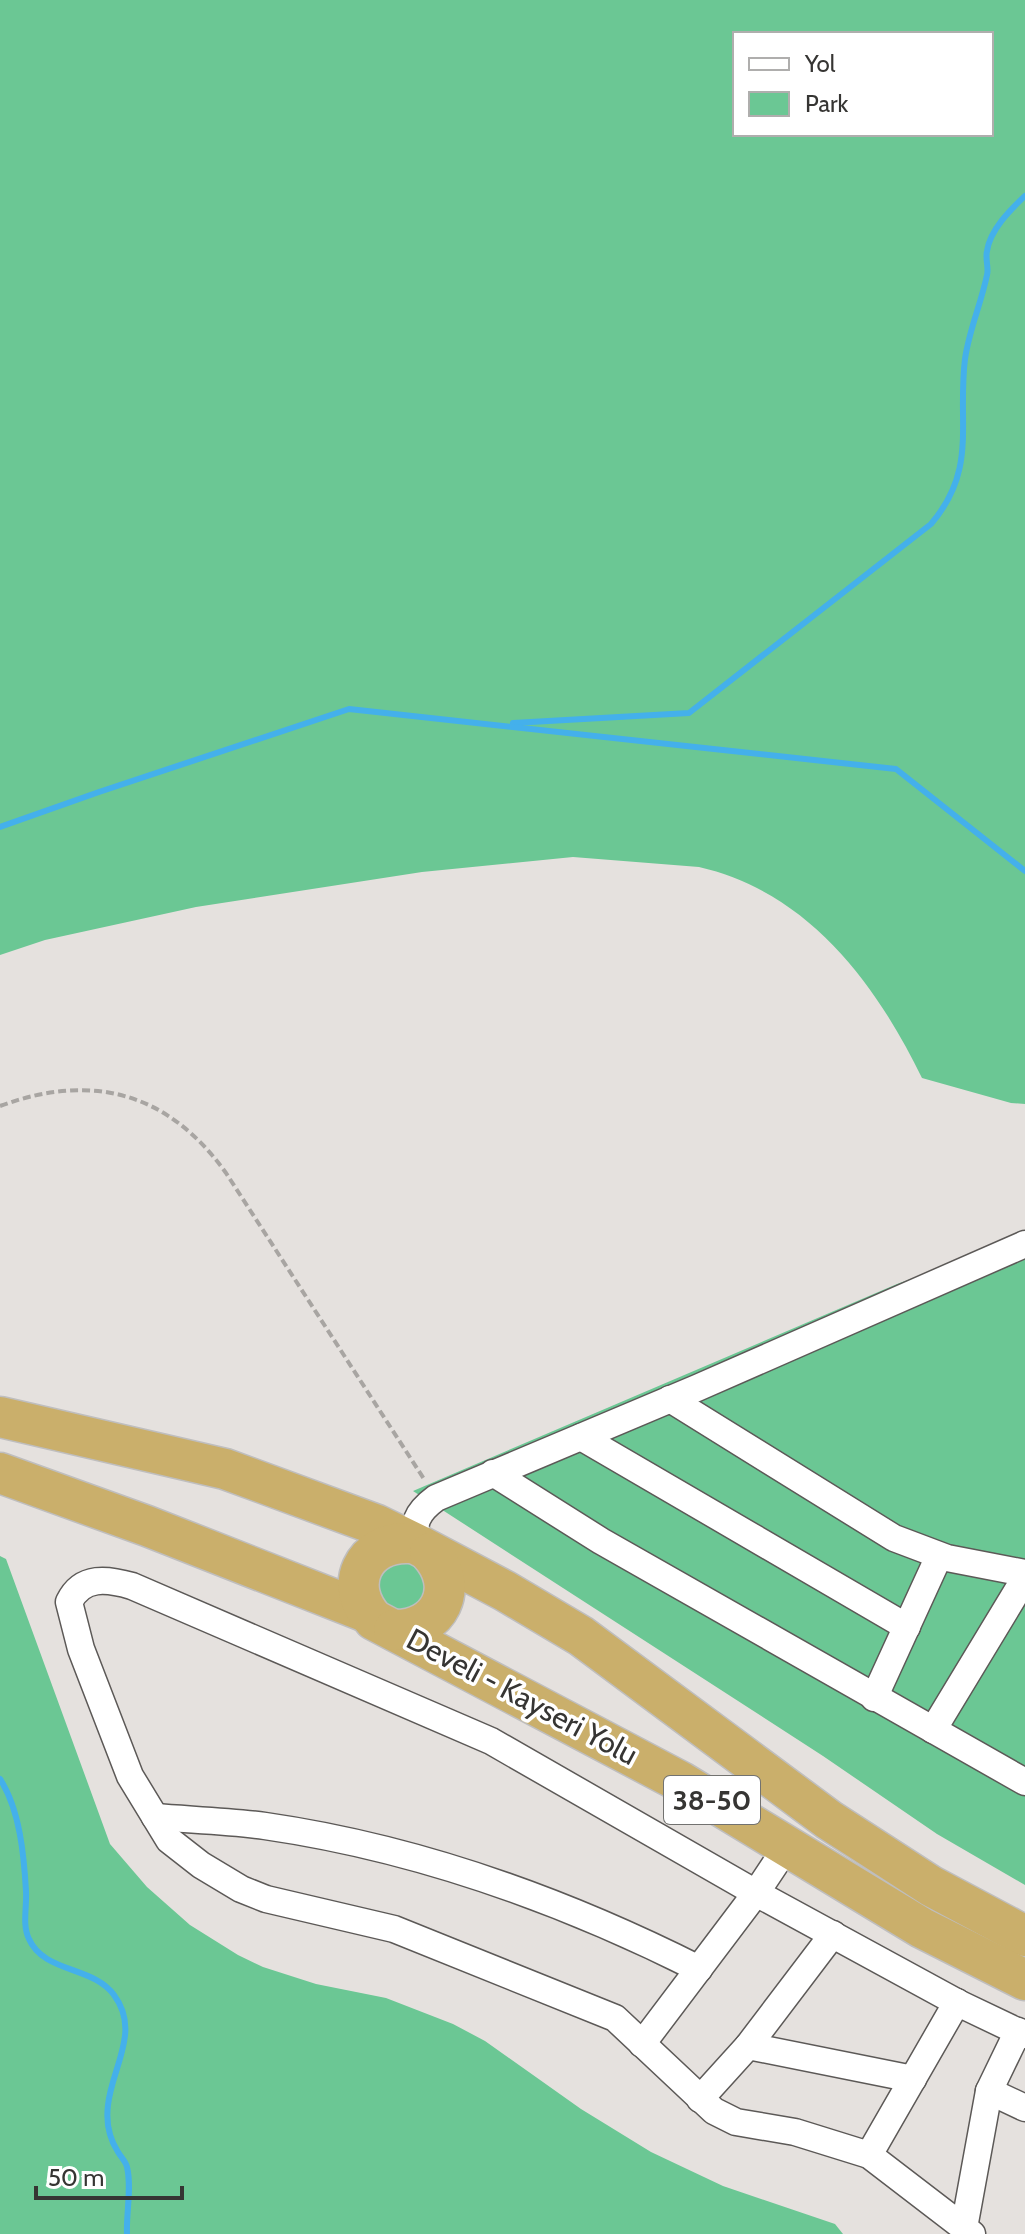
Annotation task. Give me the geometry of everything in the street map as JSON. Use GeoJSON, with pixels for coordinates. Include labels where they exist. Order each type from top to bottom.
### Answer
{"type":"FeatureCollection","features":[{"type":"Feature","properties":{"kind":"highway","name":"38-50"},"geometry":{"type":"LineString","coordinates":[[0,1417],[225,1469],[377,1525],[505,1591],[581,1636],[829,1820],[931,1886],[1025,1936]]}},
{"type":"Feature","properties":{"kind":"highway","name":"Develi - Kayseri Yolu"},"geometry":{"type":"LineString","coordinates":[[0,1473],[147,1526],[380,1621],[615,1745],[788,1845],[922,1928],[1025,1980]]}},
{"type":"Feature","properties":{"kind":"highway"},"geometry":{"type":"LineString","coordinates":[[380,1621],[360,1602],[358,1579],[368,1558],[386,1545],[420,1547]]}},
{"type":"Feature","properties":{"kind":"highway","name":"Develi - Kayseri Yolu"},"geometry":{"type":"LineString","coordinates":[[380,1621],[417,1628],[442,1605],[443,1571],[420,1547]]}},
{"type":"Feature","properties":{"kind":"street"},"geometry":{"type":"LineString","coordinates":[[420,1547],[414,1533],[416,1522],[427,1504],[436,1498],[1025,1244]]}},
{"type":"Feature","properties":{"kind":"street"},"geometry":{"type":"LineString","coordinates":[[670,1399],[894,1538],[939,1556],[1025,1576],[933,1730]]}},
{"type":"Feature","properties":{"kind":"street"},"geometry":{"type":"LineString","coordinates":[[581,1437],[907,1627]]}},
{"type":"Feature","properties":{"kind":"street"},"geometry":{"type":"LineString","coordinates":[[493,1473],[601,1541],[1025,1782]]}},
{"type":"Feature","properties":{"kind":"street"},"geometry":{"type":"LineString","coordinates":[[874,1698],[939,1556]]}},
{"type":"Feature","properties":{"kind":"street"},"geometry":{"type":"LineString","coordinates":[[107,1581],[132,1586],[491,1741],[756,1893],[957,2002],[1022,2033],[989,2091],[968,2231],[869,2155],[795,2132],[736,2122],[714,2111],[615,2018],[394,1929],[266,1899],[241,1889],[184,1853],[169,1840],[155,1817],[130,1776],[81,1649],[69,1602],[76,1590],[89,1582],[107,1581]]}},
{"type":"Feature","properties":{"kind":"street"},"geometry":{"type":"LineString","coordinates":[[155,1817],[262,1826],[361,1844],[431,1862],[540,1898],[634,1937],[699,1969]]}},
{"type":"Feature","properties":{"kind":"street"},"geometry":{"type":"LineString","coordinates":[[642,2044],[756,1893],[788,1845]]}},
{"type":"Feature","properties":{"kind":"street"},"geometry":{"type":"LineString","coordinates":[[700,2099],[748,2046],[833,1934]]}},
{"type":"Feature","properties":{"kind":"street"},"geometry":{"type":"LineString","coordinates":[[869,2155],[957,2002]]}},
{"type":"Feature","properties":{"kind":"street"},"geometry":{"type":"LineString","coordinates":[[748,2046],[913,2079]]}},
{"type":"Feature","properties":{"kind":"street"},"geometry":{"type":"LineString","coordinates":[[989,2091],[1025,2108]]}},
{"type":"Feature","properties":{"kind":"path"},"geometry":{"type":"LineString","coordinates":[[0,1106],[53,1091],[106,1091],[161,1110],[196,1137],[226,1173],[436,1498]]}},
{"type":"Feature","properties":{"kind":"green space"},"geometry":{"type":"Polygon","coordinates":[[[0,0],[1025,0],[1025,1104],[1011,1103],[922,1078],[883,1008],[834,946],[805,919],[773,897],[738,879],[699,867],[573,857],[422,872],[196,907],[45,940],[0,955],[0,0]]]}},
{"type":"Feature","properties":{"kind":"green space"},"geometry":{"type":"Polygon","coordinates":[[[1025,1237],[1025,1885],[937,1834],[823,1756],[413,1491],[897,1284],[1025,1237]]]}},
{"type":"Feature","properties":{"kind":"green space"},"geometry":{"type":"Polygon","coordinates":[[[0,1556],[6,1559],[110,1844],[147,1887],[190,1925],[263,1967],[316,1984],[386,1998],[453,2024],[485,2041],[581,2109],[651,2152],[723,2186],[835,2224],[843,2234],[0,2234],[0,1556]]]}},
{"type":"Feature","properties":{"kind":"green space"},"geometry":{"type":"Polygon","coordinates":[[[384,1562],[421,1563],[429,1599],[396,1616],[372,1589],[384,1562]]]}},
{"type":"Feature","properties":{"kind":"waterway"},"geometry":{"type":"LineString","coordinates":[[513,723],[689,713],[931,524],[946,504],[960,464],[965,359],[987,275],[989,243],[1002,221],[1025,196]]}},
{"type":"Feature","properties":{"kind":"waterway"},"geometry":{"type":"LineString","coordinates":[[0,827],[349,709],[896,769],[1025,871]]}},
{"type":"Feature","properties":{"kind":"waterway"},"geometry":{"type":"LineString","coordinates":[[0,1779],[7,1791],[20,1834],[29,1939],[46,1958],[105,1986],[122,2009],[125,2036],[107,2117],[112,2141],[126,2163],[129,2192],[127,2234]]}}]}
